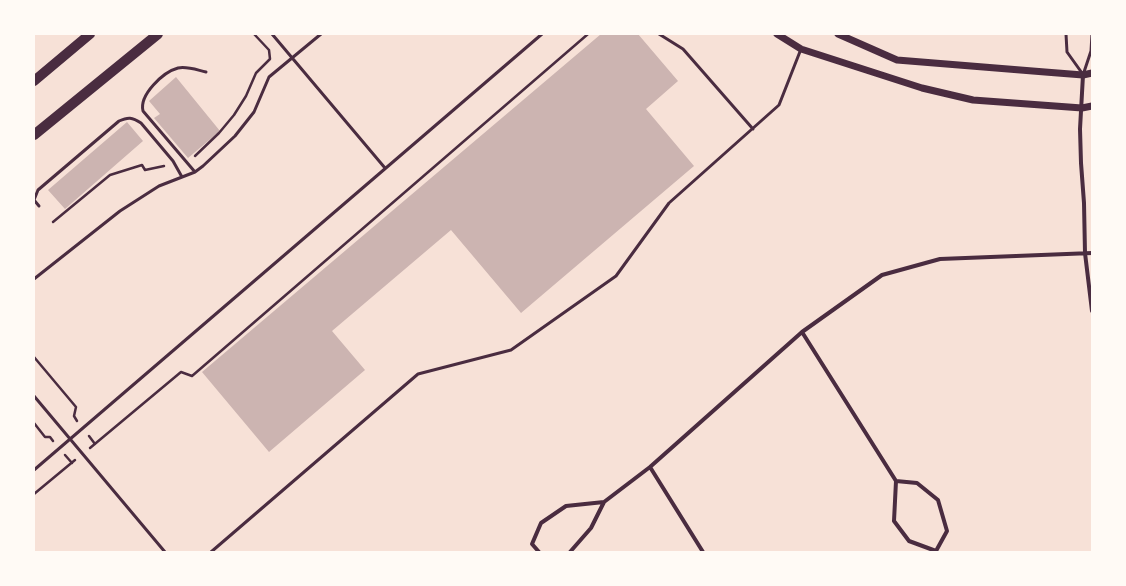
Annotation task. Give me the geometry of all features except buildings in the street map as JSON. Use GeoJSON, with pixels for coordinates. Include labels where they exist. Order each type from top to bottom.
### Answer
{"type":"FeatureCollection","features":[{"type":"Feature","properties":{"kind":"main road"},"geometry":{"type":"LineString","coordinates":[[34,82],[90,34]]}},
{"type":"Feature","properties":{"kind":"main road"},"geometry":{"type":"LineString","coordinates":[[34,135],[158,34]]}},
{"type":"Feature","properties":{"kind":"street"},"geometry":{"type":"LineString","coordinates":[[777,34],[802,49],[922,88],[973,100],[1082,108],[1092,106]]}},
{"type":"Feature","properties":{"kind":"street"},"geometry":{"type":"LineString","coordinates":[[838,34],[897,60],[1083,75],[1092,73]]}},
{"type":"Feature","properties":{"kind":"street"},"geometry":{"type":"LineString","coordinates":[[1083,75],[1080,150],[1086,253],[1092,311]]}},
{"type":"Feature","properties":{"kind":"street"},"geometry":{"type":"LineString","coordinates":[[570,552],[590,528],[604,502],[650,467],[802,332],[882,276],[940,259],[1092,253]]}},
{"type":"Feature","properties":{"kind":"street"},"geometry":{"type":"LineString","coordinates":[[802,332],[896,481],[894,521],[909,541],[936,551],[947,531],[938,500],[917,483],[896,481]]}},
{"type":"Feature","properties":{"kind":"street"},"geometry":{"type":"LineString","coordinates":[[650,467],[703,552]]}},
{"type":"Feature","properties":{"kind":"street"},"geometry":{"type":"LineString","coordinates":[[539,552],[532,544],[541,523],[566,506],[604,502]]}},
{"type":"Feature","properties":{"kind":"lane"},"geometry":{"type":"LineString","coordinates":[[272,34],[293,57],[385,168]]}},
{"type":"Feature","properties":{"kind":"lane"},"geometry":{"type":"LineString","coordinates":[[34,279],[120,212],[159,186],[195,172],[203,166],[236,136],[254,112],[269,77],[321,34]]}},
{"type":"Feature","properties":{"kind":"lane"},"geometry":{"type":"LineString","coordinates":[[34,470],[542,34]]}},
{"type":"Feature","properties":{"kind":"lane"},"geometry":{"type":"LineString","coordinates":[[660,34],[683,49],[753,129]]}},
{"type":"Feature","properties":{"kind":"lane"},"geometry":{"type":"LineString","coordinates":[[1066,34],[1067,52],[1083,75]]}},
{"type":"Feature","properties":{"kind":"lane"},"geometry":{"type":"LineString","coordinates":[[1083,75],[1091,51],[1092,34]]}},
{"type":"Feature","properties":{"kind":"lane"},"geometry":{"type":"LineString","coordinates":[[211,552],[418,374],[512,350],[616,276],[669,203],[779,105],[802,49]]}},
{"type":"Feature","properties":{"kind":"lane"},"geometry":{"type":"LineString","coordinates":[[195,172],[142,111],[141,105],[148,90],[171,70],[186,67],[206,72]]}},
{"type":"Feature","properties":{"kind":"lane"},"geometry":{"type":"LineString","coordinates":[[38,206],[34,200],[38,190],[119,121],[127,117],[134,118],[141,123],[173,161],[182,177]]}},
{"type":"Feature","properties":{"kind":"lane"},"geometry":{"type":"LineString","coordinates":[[34,396],[165,552]]}},
{"type":"Feature","properties":{"kind":"path"},"geometry":{"type":"LineString","coordinates":[[34,494],[182,372],[192,376],[588,34]]}},
{"type":"Feature","properties":{"kind":"path"},"geometry":{"type":"LineString","coordinates":[[34,357],[76,407],[74,416],[95,444]]}}]}
